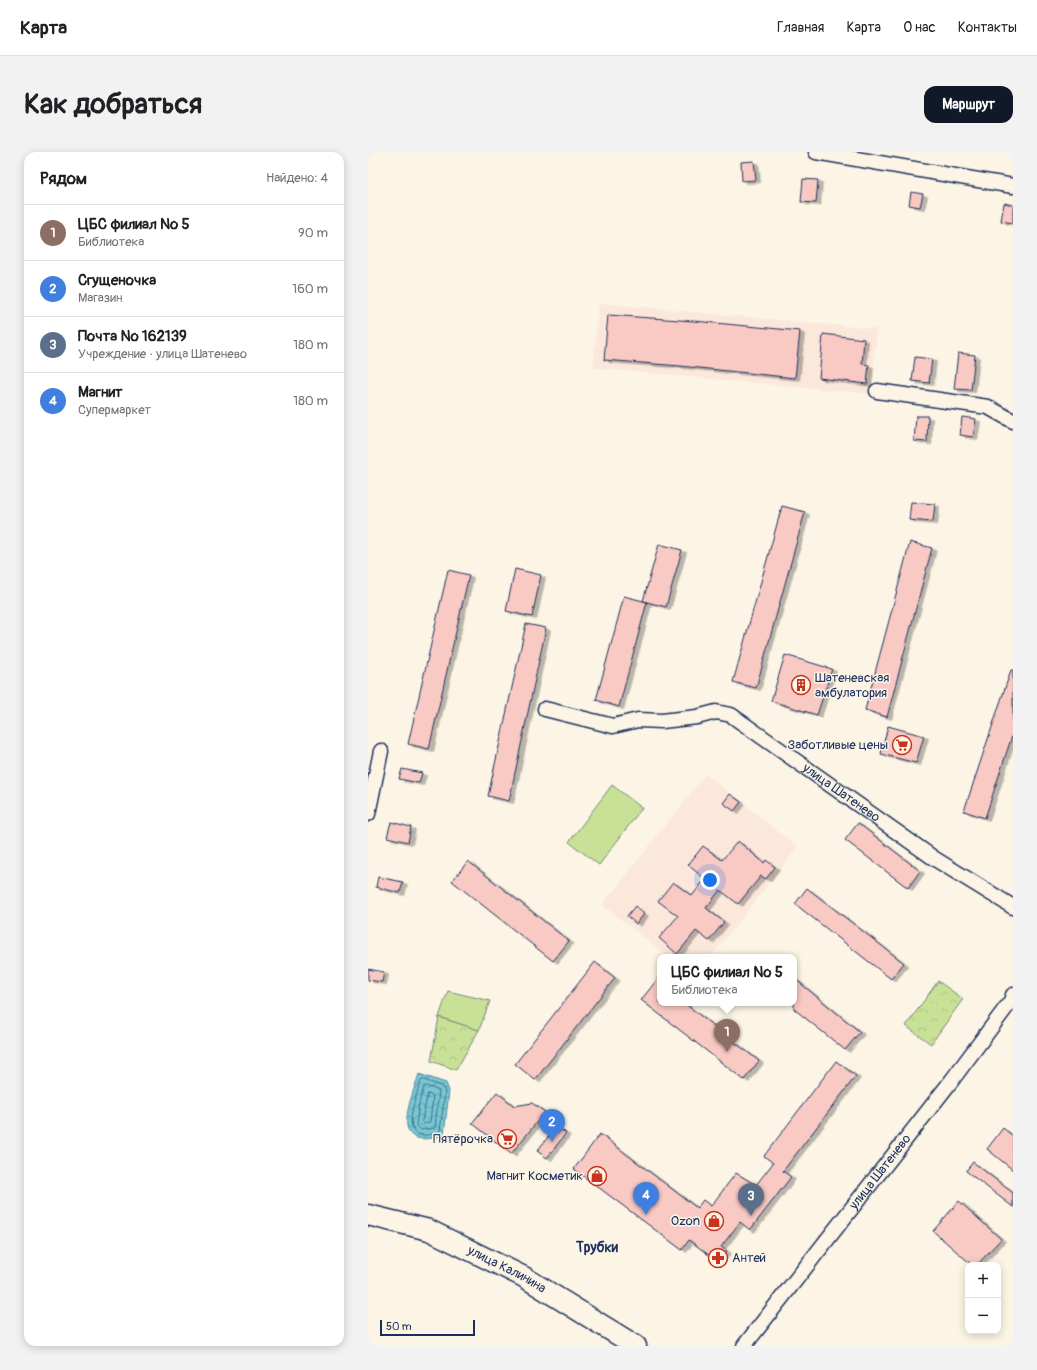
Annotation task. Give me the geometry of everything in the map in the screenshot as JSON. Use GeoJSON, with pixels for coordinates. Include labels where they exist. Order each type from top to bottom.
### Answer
{"type":"FeatureCollection","features":[{"type":"Feature","properties":{"kind":"main road","name":"улица Калинина"},"geometry":{"type":"LineString","coordinates":[[368,1215],[429,1230],[511,1270],[636,1346]]}},
{"type":"Feature","properties":{"kind":"street"},"geometry":{"type":"LineString","coordinates":[[816,152],[1013,186]]}},
{"type":"Feature","properties":{"kind":"street"},"geometry":{"type":"LineString","coordinates":[[877,391],[988,407],[1013,421]]}},
{"type":"Feature","properties":{"kind":"street","name":"улица Шатенево"},"geometry":{"type":"LineString","coordinates":[[545,708],[613,726],[638,720],[662,721],[697,717],[716,712],[731,715],[935,859],[1013,907]]}},
{"type":"Feature","properties":{"kind":"street"},"geometry":{"type":"LineString","coordinates":[[368,814],[381,751]]}},
{"type":"Feature","properties":{"kind":"street","name":"улица Шатенево"},"geometry":{"type":"LineString","coordinates":[[744,1346],[952,1080],[1011,1001],[1013,995]]}},
{"type":"Feature","properties":{"kind":"shaded area"},"geometry":{"type":"Polygon","coordinates":[[[599,303],[877,329],[871,394],[593,368],[599,303]]]}},
{"type":"Feature","properties":{"kind":"shaded area"},"geometry":{"type":"Polygon","coordinates":[[[706,774],[798,847],[713,954],[665,954],[602,905],[706,774]]]}},
{"type":"Feature","properties":{"kind":"green space"},"geometry":{"type":"Polygon","coordinates":[[[612,785],[642,808],[599,865],[569,842],[612,785]]]}},
{"type":"Feature","properties":{"kind":"green space"},"geometry":{"type":"Polygon","coordinates":[[[938,981],[963,999],[931,1044],[906,1026],[938,981]]]}},
{"type":"Feature","properties":{"kind":"green space"},"geometry":{"type":"Polygon","coordinates":[[[448,991],[490,1001],[479,1030],[439,1017],[448,991]]]}},
{"type":"Feature","properties":{"kind":"green space"},"geometry":{"type":"Polygon","coordinates":[[[439,1017],[479,1030],[456,1070],[431,1061],[439,1017]]]}},
{"type":"Feature","properties":{"kind":"water"},"geometry":{"type":"Polygon","coordinates":[[[419,1074],[446,1083],[449,1091],[444,1135],[426,1139],[415,1137],[409,1132],[407,1122],[408,1111],[419,1074]]]}},
{"type":"Feature","properties":{"kind":"building"},"geometry":{"type":"Polygon","coordinates":[[[754,161],[756,180],[742,181],[741,162],[754,161]]]}},
{"type":"Feature","properties":{"kind":"building"},"geometry":{"type":"Polygon","coordinates":[[[803,179],[818,180],[816,203],[801,202],[803,179]]]}},
{"type":"Feature","properties":{"kind":"building"},"geometry":{"type":"Polygon","coordinates":[[[911,192],[923,194],[920,207],[909,205],[911,192]]]}},
{"type":"Feature","properties":{"kind":"building"},"geometry":{"type":"Polygon","coordinates":[[[1004,203],[1013,205],[1013,223],[1001,221],[1004,203]]]}},
{"type":"Feature","properties":{"kind":"building"},"geometry":{"type":"Polygon","coordinates":[[[608,315],[800,331],[795,378],[604,360],[608,315]]]}},
{"type":"Feature","properties":{"kind":"building"},"geometry":{"type":"Polygon","coordinates":[[[823,334],[864,339],[862,364],[869,365],[867,384],[819,378],[823,334]]]}},
{"type":"Feature","properties":{"kind":"building"},"geometry":{"type":"Polygon","coordinates":[[[958,353],[975,355],[971,390],[954,389],[958,353]]]}},
{"type":"Feature","properties":{"kind":"building"},"geometry":{"type":"Polygon","coordinates":[[[915,357],[932,359],[929,383],[912,381],[915,357]]]}},
{"type":"Feature","properties":{"kind":"building"},"geometry":{"type":"Polygon","coordinates":[[[916,416],[928,416],[927,442],[914,441],[916,416]]]}},
{"type":"Feature","properties":{"kind":"building"},"geometry":{"type":"Polygon","coordinates":[[[962,417],[976,419],[973,437],[960,435],[962,417]]]}},
{"type":"Feature","properties":{"kind":"building"},"geometry":{"type":"Polygon","coordinates":[[[911,502],[935,504],[933,522],[909,520],[911,502]]]}},
{"type":"Feature","properties":{"kind":"building"},"geometry":{"type":"Polygon","coordinates":[[[782,506],[805,512],[756,688],[733,682],[782,506]]]}},
{"type":"Feature","properties":{"kind":"building"},"geometry":{"type":"Polygon","coordinates":[[[910,542],[932,548],[887,717],[865,710],[910,542]]]}},
{"type":"Feature","properties":{"kind":"building"},"geometry":{"type":"Polygon","coordinates":[[[659,544],[682,550],[666,607],[643,601],[659,544]]]}},
{"type":"Feature","properties":{"kind":"building"},"geometry":{"type":"Polygon","coordinates":[[[515,569],[541,575],[532,617],[506,611],[515,569]]]}},
{"type":"Feature","properties":{"kind":"building"},"geometry":{"type":"Polygon","coordinates":[[[448,570],[469,575],[429,749],[408,744],[448,570]]]}},
{"type":"Feature","properties":{"kind":"building"},"geometry":{"type":"Polygon","coordinates":[[[624,596],[647,602],[619,707],[596,700],[624,596]]]}},
{"type":"Feature","properties":{"kind":"building"},"geometry":{"type":"Polygon","coordinates":[[[526,624],[546,628],[509,801],[488,796],[526,624]]]}},
{"type":"Feature","properties":{"kind":"building","name":"Шатеневская амбулатория"},"geometry":{"type":"Polygon","coordinates":[[[785,655],[832,669],[817,715],[771,701],[785,655]]]}},
{"type":"Feature","properties":{"kind":"building"},"geometry":{"type":"Polygon","coordinates":[[[1011,670],[1013,670],[1013,733],[985,818],[964,811],[1011,670]]]}},
{"type":"Feature","properties":{"kind":"building","name":"Заботливые цены"},"geometry":{"type":"Polygon","coordinates":[[[888,726],[924,736],[916,763],[881,754],[888,726]]]}},
{"type":"Feature","properties":{"kind":"building"},"geometry":{"type":"Polygon","coordinates":[[[402,769],[422,773],[419,783],[399,779],[402,769]]]}},
{"type":"Feature","properties":{"kind":"building"},"geometry":{"type":"Polygon","coordinates":[[[730,794],[741,802],[734,811],[723,803],[730,794]]]}},
{"type":"Feature","properties":{"kind":"building"},"geometry":{"type":"Polygon","coordinates":[[[391,822],[411,827],[408,842],[387,837],[391,822]]]}},
{"type":"Feature","properties":{"kind":"building"},"geometry":{"type":"Polygon","coordinates":[[[858,823],[920,871],[908,888],[845,840],[858,823]]]}},
{"type":"Feature","properties":{"kind":"building"},"geometry":{"type":"Polygon","coordinates":[[[738,841],[764,863],[766,860],[775,867],[766,879],[761,876],[738,904],[720,890],[706,908],[724,922],[709,941],[696,931],[677,954],[659,938],[678,916],[658,901],[673,882],[692,896],[705,879],[688,865],[703,846],[722,860],[738,841]]]}},
{"type":"Feature","properties":{"kind":"building"},"geometry":{"type":"Polygon","coordinates":[[[468,861],[569,941],[553,961],[452,881],[468,861]]]}},
{"type":"Feature","properties":{"kind":"building"},"geometry":{"type":"Polygon","coordinates":[[[378,877],[403,882],[400,893],[376,887],[378,877]]]}},
{"type":"Feature","properties":{"kind":"building"},"geometry":{"type":"Polygon","coordinates":[[[807,888],[904,963],[891,979],[795,904],[807,888]]]}},
{"type":"Feature","properties":{"kind":"building"},"geometry":{"type":"Polygon","coordinates":[[[635,906],[644,914],[636,924],[627,916],[635,906]]]}},
{"type":"Feature","properties":{"kind":"building"},"geometry":{"type":"Polygon","coordinates":[[[595,962],[615,978],[535,1080],[515,1064],[595,962]]]}},
{"type":"Feature","properties":{"kind":"building"},"geometry":{"type":"Polygon","coordinates":[[[368,969],[384,972],[382,982],[368,980],[368,969]]]}},
{"type":"Feature","properties":{"kind":"building"},"geometry":{"type":"Polygon","coordinates":[[[657,980],[657,1006],[688,1006],[759,1061],[744,1080],[641,1000],[657,980]]]}},
{"type":"Feature","properties":{"kind":"building"},"geometry":{"type":"Polygon","coordinates":[[[797,980],[860,1032],[845,1050],[794,1009],[794,1006],[797,1006],[797,980]]]}},
{"type":"Feature","properties":{"kind":"building"},"geometry":{"type":"Polygon","coordinates":[[[836,1061],[856,1076],[783,1171],[791,1177],[750,1230],[740,1222],[721,1247],[727,1251],[718,1262],[689,1240],[682,1250],[574,1169],[600,1134],[697,1208],[703,1200],[711,1206],[736,1173],[756,1185],[773,1163],[764,1156],[836,1061]]]}},
{"type":"Feature","properties":{"kind":"building","name":"Пятёрочка"},"geometry":{"type":"Polygon","coordinates":[[[497,1092],[514,1106],[532,1103],[545,1112],[511,1154],[472,1123],[497,1092]]]}},
{"type":"Feature","properties":{"kind":"building"},"geometry":{"type":"Polygon","coordinates":[[[556,1127],[566,1133],[547,1158],[537,1151],[556,1127]]]}},
{"type":"Feature","properties":{"kind":"building"},"geometry":{"type":"Polygon","coordinates":[[[1003,1128],[1013,1136],[1013,1170],[987,1149],[1003,1128]]]}},
{"type":"Feature","properties":{"kind":"building"},"geometry":{"type":"Polygon","coordinates":[[[973,1162],[1013,1193],[1013,1207],[966,1171],[973,1162]]]}},
{"type":"Feature","properties":{"kind":"building"},"geometry":{"type":"Polygon","coordinates":[[[959,1201],[1001,1239],[980,1262],[969,1262],[933,1231],[959,1201]]]}},
{"type":"Feature","properties":{"kind":"place","name":"Шатеневская амбулатория"},"geometry":{"type":"Point","coordinates":[801,685]}},
{"type":"Feature","properties":{"kind":"place","name":"Заботливые цены"},"geometry":{"type":"Point","coordinates":[902,745]}},
{"type":"Feature","properties":{"kind":"place","name":"ЦБС филиал № 5"},"geometry":{"type":"Point","coordinates":[727,1052]}},
{"type":"Feature","properties":{"kind":"place","name":"Пятёрочка"},"geometry":{"type":"Point","coordinates":[507,1139]}},
{"type":"Feature","properties":{"kind":"place","name":"Сгущеночка"},"geometry":{"type":"Point","coordinates":[552,1142]}},
{"type":"Feature","properties":{"kind":"place","name":"Магнит Косметик"},"geometry":{"type":"Point","coordinates":[597,1176]}},
{"type":"Feature","properties":{"kind":"place","name":"Магнит"},"geometry":{"type":"Point","coordinates":[646,1215]}},
{"type":"Feature","properties":{"kind":"place","name":"Почта № 162139"},"geometry":{"type":"Point","coordinates":[751,1216]}},
{"type":"Feature","properties":{"kind":"place","name":"Ozon"},"geometry":{"type":"Point","coordinates":[714,1221]}},
{"type":"Feature","properties":{"kind":"place","name":"Антей"},"geometry":{"type":"Point","coordinates":[718,1258]}},
{"type":"Feature","properties":{"kind":"district","name":"Трубки"},"geometry":{"type":"Point","coordinates":[597,1247]}}]}
